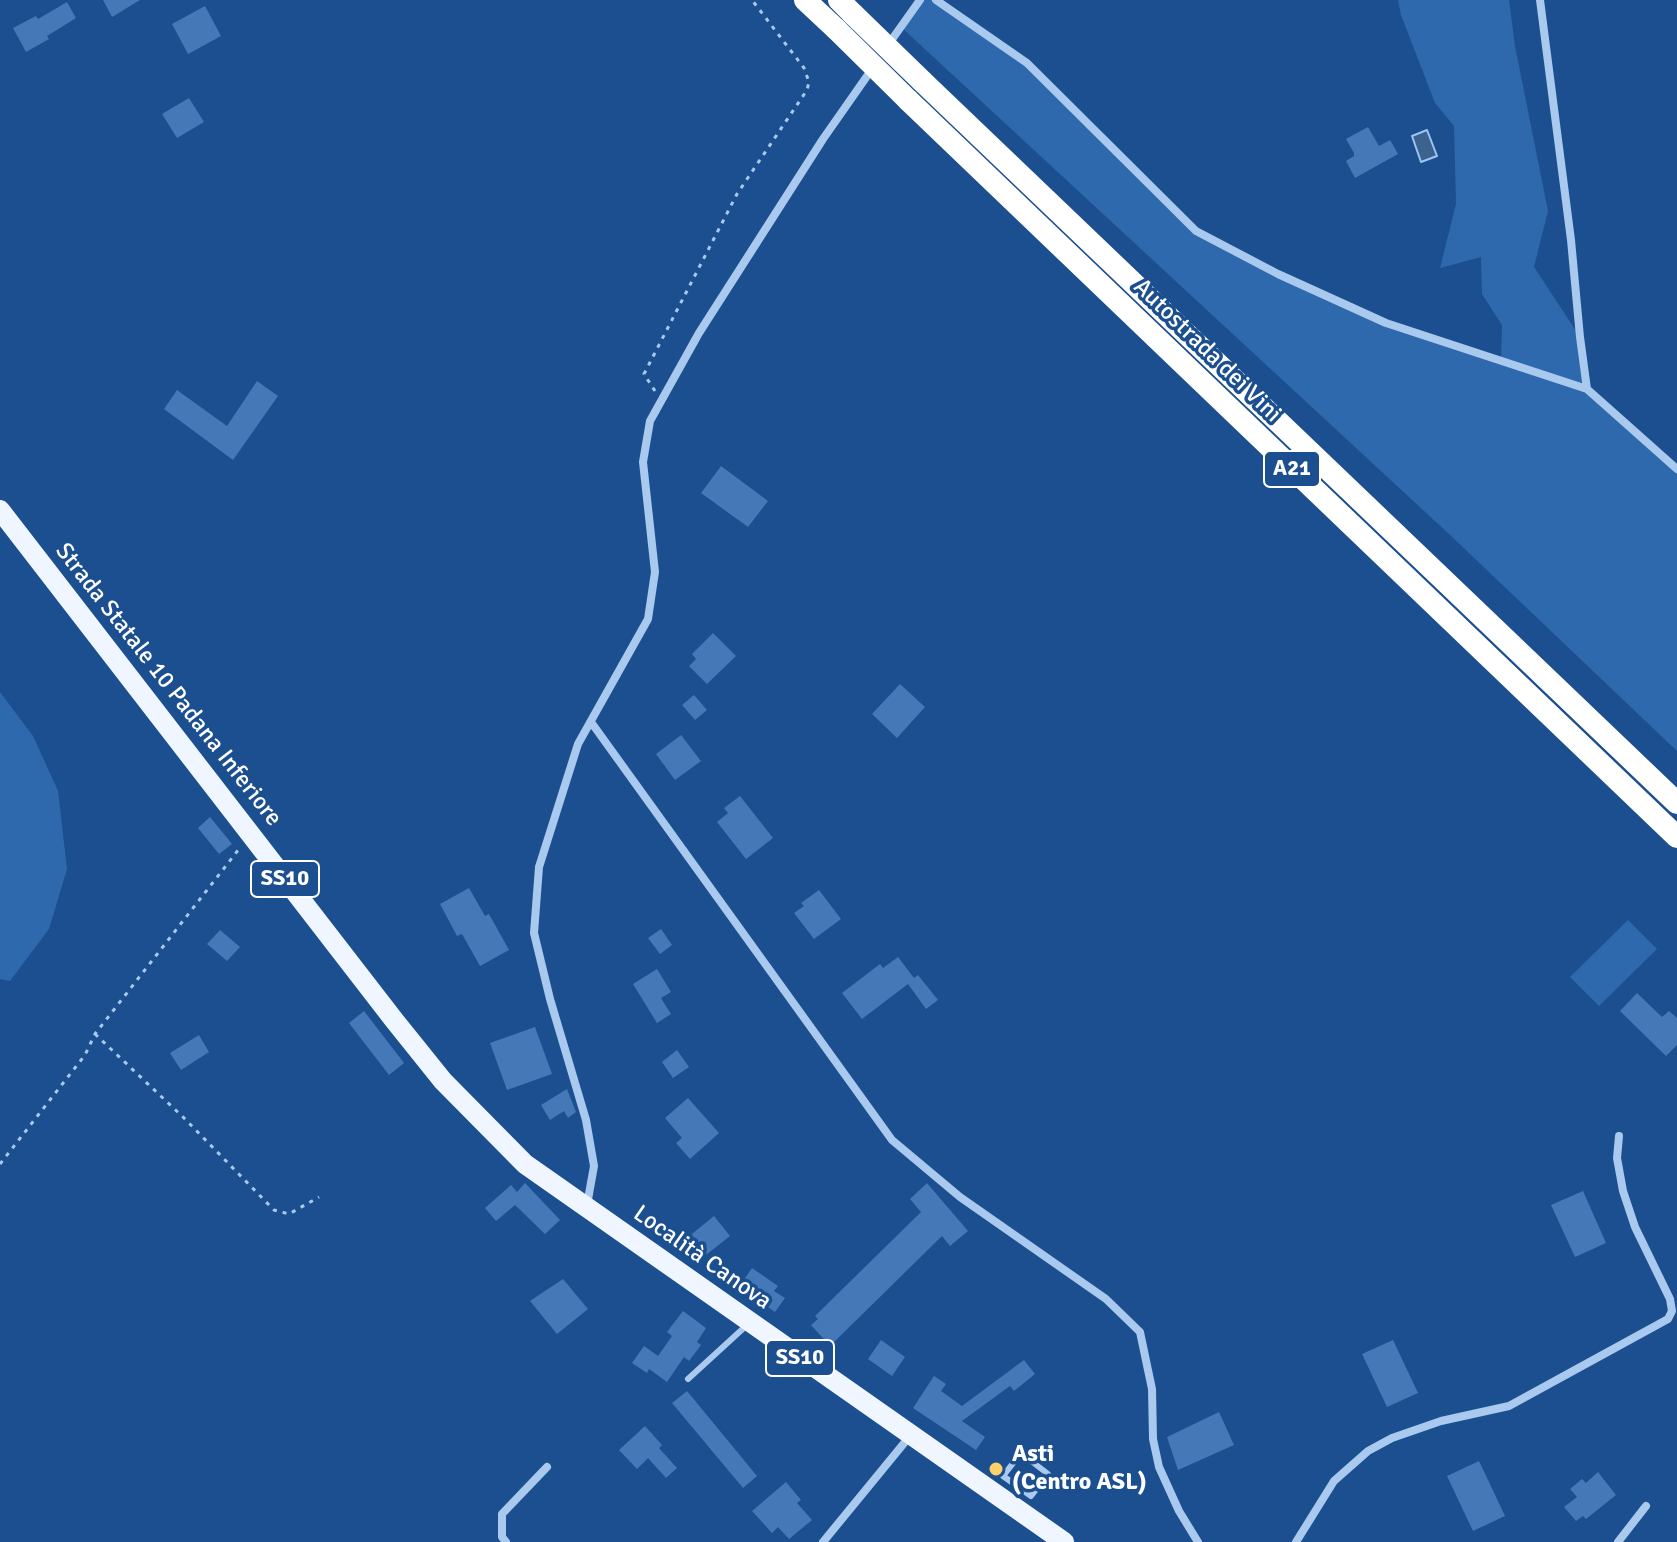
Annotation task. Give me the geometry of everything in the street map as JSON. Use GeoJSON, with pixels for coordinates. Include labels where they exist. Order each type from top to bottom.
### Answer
{"type":"FeatureCollection","features":[{"type":"Feature","properties":{"kind":"highway","name":"Autostrada dei Vini"},"geometry":{"type":"LineString","coordinates":[[805,0],[1677,837]]}},
{"type":"Feature","properties":{"kind":"highway","name":"Autostrada dei Vini"},"geometry":{"type":"LineString","coordinates":[[846,7],[1677,803]]}},
{"type":"Feature","properties":{"kind":"main road","name":"Strada Statale 10 Padana Inferiore"},"geometry":{"type":"LineString","coordinates":[[0,510],[443,1081],[525,1164],[587,1209]]}},
{"type":"Feature","properties":{"kind":"main road","name":"Località Canova"},"geometry":{"type":"LineString","coordinates":[[587,1209],[908,1432],[1019,1499],[1064,1542]]}},
{"type":"Feature","properties":{"kind":"street"},"geometry":{"type":"LineString","coordinates":[[587,1209],[594,1166],[586,1120],[534,933],[539,867],[578,744],[648,619],[655,572],[643,462],[650,421],[699,333],[823,139],[920,0]]}},
{"type":"Feature","properties":{"kind":"street"},"geometry":{"type":"LineString","coordinates":[[936,0],[1027,63],[1196,231],[1278,274],[1386,323],[1587,389],[1677,469]]}},
{"type":"Feature","properties":{"kind":"street"},"geometry":{"type":"LineString","coordinates":[[1540,0],[1572,244],[1587,389]]}},
{"type":"Feature","properties":{"kind":"street"},"geometry":{"type":"LineString","coordinates":[[591,722],[892,1140],[960,1197],[1106,1299],[1140,1332],[1154,1408],[1153,1439],[1159,1467],[1179,1511],[1198,1542]]}},
{"type":"Feature","properties":{"kind":"street"},"geometry":{"type":"LineString","coordinates":[[1296,1542],[1334,1481],[1368,1451],[1392,1438],[1441,1421],[1519,1402],[1668,1319],[1672,1311],[1670,1299],[1635,1227],[1623,1191],[1617,1158],[1619,1136]]}},
{"type":"Feature","properties":{"kind":"street"},"geometry":{"type":"LineString","coordinates":[[823,1542],[905,1442],[908,1432]]}},
{"type":"Feature","properties":{"kind":"street"},"geometry":{"type":"LineString","coordinates":[[506,1542],[502,1537],[502,1514],[547,1467]]}},
{"type":"Feature","properties":{"kind":"street"},"geometry":{"type":"LineString","coordinates":[[1618,1542],[1646,1506]]}},
{"type":"Feature","properties":{"kind":"lane"},"geometry":{"type":"LineString","coordinates":[[688,1379],[750,1323]]}},
{"type":"Feature","properties":{"kind":"lane"},"geometry":{"type":"LineString","coordinates":[[1021,1453],[1048,1474],[1031,1496],[1019,1499],[1003,1476],[1021,1453]]}},
{"type":"Feature","properties":{"kind":"path"},"geometry":{"type":"LineString","coordinates":[[661,401],[644,374],[737,194],[789,114],[803,99],[809,82],[804,68],[752,0]]}},
{"type":"Feature","properties":{"kind":"path"},"geometry":{"type":"LineString","coordinates":[[0,1164],[85,1055],[95,1034],[250,834]]}},
{"type":"Feature","properties":{"kind":"path"},"geometry":{"type":"LineString","coordinates":[[95,1034],[184,1118],[274,1210],[289,1214],[319,1197]]}},
{"type":"Feature","properties":{"kind":"shaded area"},"geometry":{"type":"Polygon","coordinates":[[[920,0],[936,0],[1027,63],[1196,231],[1386,323],[1501,360],[1502,325],[1482,294],[1481,257],[1440,268],[1456,204],[1454,126],[1435,103],[1398,0],[1509,0],[1515,46],[1548,211],[1534,267],[1580,337],[1587,389],[1677,469],[1677,751],[1449,534],[901,27],[920,0]]]}},
{"type":"Feature","properties":{"kind":"shaded area"},"geometry":{"type":"Polygon","coordinates":[[[1427,130],[1437,156],[1421,162],[1412,136],[1427,130]]]}},
{"type":"Feature","properties":{"kind":"shaded area"},"geometry":{"type":"Polygon","coordinates":[[[0,692],[33,736],[58,791],[67,869],[49,929],[10,981],[0,979],[0,692]]]}},
{"type":"Feature","properties":{"kind":"shaded area"},"geometry":{"type":"Polygon","coordinates":[[[1628,920],[1657,949],[1599,1006],[1570,977],[1628,920]]]}},
{"type":"Feature","properties":{"kind":"building"},"geometry":{"type":"Polygon","coordinates":[[[103,0],[140,0],[112,17],[103,0]]]}},
{"type":"Feature","properties":{"kind":"building"},"geometry":{"type":"Polygon","coordinates":[[[67,2],[76,18],[26,52],[13,28],[36,16],[38,19],[67,2]]]}},
{"type":"Feature","properties":{"kind":"building"},"geometry":{"type":"Polygon","coordinates":[[[205,6],[221,36],[188,54],[172,24],[205,6]]]}},
{"type":"Feature","properties":{"kind":"building"},"geometry":{"type":"Polygon","coordinates":[[[189,98],[204,122],[177,138],[162,114],[189,98]]]}},
{"type":"Feature","properties":{"kind":"building"},"geometry":{"type":"Polygon","coordinates":[[[1368,127],[1379,146],[1390,140],[1398,154],[1355,178],[1346,161],[1354,153],[1346,139],[1368,127]]]}},
{"type":"Feature","properties":{"kind":"building"},"geometry":{"type":"Polygon","coordinates":[[[257,381],[278,396],[233,460],[164,409],[177,390],[227,426],[257,381]]]}},
{"type":"Feature","properties":{"kind":"building"},"geometry":{"type":"Polygon","coordinates":[[[721,466],[768,501],[748,527],[701,493],[721,466]]]}},
{"type":"Feature","properties":{"kind":"building"},"geometry":{"type":"Polygon","coordinates":[[[713,633],[736,656],[707,684],[689,666],[696,659],[692,654],[713,633]]]}},
{"type":"Feature","properties":{"kind":"building"},"geometry":{"type":"Polygon","coordinates":[[[900,684],[925,707],[897,738],[872,714],[900,684]]]}},
{"type":"Feature","properties":{"kind":"building"},"geometry":{"type":"Polygon","coordinates":[[[694,695],[707,710],[695,720],[682,705],[694,695]]]}},
{"type":"Feature","properties":{"kind":"building"},"geometry":{"type":"Polygon","coordinates":[[[681,735],[701,761],[675,780],[656,754],[681,735]]]}},
{"type":"Feature","properties":{"kind":"building"},"geometry":{"type":"Polygon","coordinates":[[[740,796],[773,838],[746,859],[717,822],[728,813],[724,808],[740,796]]]}},
{"type":"Feature","properties":{"kind":"building"},"geometry":{"type":"Polygon","coordinates":[[[210,817],[232,844],[219,854],[198,828],[210,817]]]}},
{"type":"Feature","properties":{"kind":"building"},"geometry":{"type":"Polygon","coordinates":[[[469,888],[485,916],[489,914],[509,950],[480,966],[462,934],[457,936],[440,904],[469,888]]]}},
{"type":"Feature","properties":{"kind":"building"},"geometry":{"type":"Polygon","coordinates":[[[819,890],[841,919],[814,939],[794,913],[804,906],[801,903],[819,890]]]}},
{"type":"Feature","properties":{"kind":"building"},"geometry":{"type":"Polygon","coordinates":[[[661,929],[672,945],[660,954],[648,938],[661,929]]]}},
{"type":"Feature","properties":{"kind":"building"},"geometry":{"type":"Polygon","coordinates":[[[220,930],[240,947],[227,961],[207,944],[220,930]]]}},
{"type":"Feature","properties":{"kind":"building"},"geometry":{"type":"Polygon","coordinates":[[[898,957],[914,978],[918,975],[938,1000],[926,1009],[908,984],[862,1019],[842,993],[880,964],[883,968],[898,957]]]}},
{"type":"Feature","properties":{"kind":"building"},"geometry":{"type":"Polygon","coordinates":[[[657,969],[671,992],[661,998],[671,1014],[657,1023],[633,984],[657,969]]]}},
{"type":"Feature","properties":{"kind":"building"},"geometry":{"type":"Polygon","coordinates":[[[1637,993],[1662,1017],[1669,1011],[1677,1018],[1677,1045],[1666,1056],[1620,1011],[1637,993]]]}},
{"type":"Feature","properties":{"kind":"building"},"geometry":{"type":"Polygon","coordinates":[[[364,1011],[404,1063],[389,1075],[349,1023],[364,1011]]]}},
{"type":"Feature","properties":{"kind":"building"},"geometry":{"type":"Polygon","coordinates":[[[535,1027],[552,1074],[507,1090],[490,1043],[535,1027]]]}},
{"type":"Feature","properties":{"kind":"building"},"geometry":{"type":"Polygon","coordinates":[[[199,1035],[209,1052],[181,1070],[170,1053],[199,1035]]]}},
{"type":"Feature","properties":{"kind":"building"},"geometry":{"type":"Polygon","coordinates":[[[677,1050],[689,1067],[673,1078],[662,1062],[677,1050]]]}},
{"type":"Feature","properties":{"kind":"building"},"geometry":{"type":"Polygon","coordinates":[[[567,1089],[576,1112],[568,1118],[564,1111],[550,1120],[541,1105],[567,1089]]]}},
{"type":"Feature","properties":{"kind":"building"},"geometry":{"type":"Polygon","coordinates":[[[688,1098],[719,1133],[690,1159],[676,1143],[682,1138],[665,1118],[688,1098]]]}},
{"type":"Feature","properties":{"kind":"building"},"geometry":{"type":"Polygon","coordinates":[[[525,1183],[560,1220],[545,1234],[515,1205],[496,1221],[485,1208],[511,1185],[517,1192],[525,1183]]]}},
{"type":"Feature","properties":{"kind":"building"},"geometry":{"type":"Polygon","coordinates":[[[927,1183],[968,1231],[950,1246],[942,1236],[830,1346],[811,1325],[818,1319],[815,1316],[921,1212],[910,1199],[927,1183]]]}},
{"type":"Feature","properties":{"kind":"building"},"geometry":{"type":"Polygon","coordinates":[[[1583,1191],[1606,1243],[1575,1257],[1551,1205],[1583,1191]]]}},
{"type":"Feature","properties":{"kind":"building"},"geometry":{"type":"Polygon","coordinates":[[[714,1216],[730,1236],[697,1262],[682,1242],[714,1216]]]}},
{"type":"Feature","properties":{"kind":"building"},"geometry":{"type":"Polygon","coordinates":[[[752,1268],[778,1286],[774,1291],[785,1298],[775,1312],[739,1287],[752,1268]]]}},
{"type":"Feature","properties":{"kind":"building"},"geometry":{"type":"Polygon","coordinates":[[[563,1279],[588,1309],[557,1334],[530,1301],[563,1279]]]}},
{"type":"Feature","properties":{"kind":"building"},"geometry":{"type":"Polygon","coordinates":[[[683,1311],[706,1328],[697,1342],[701,1345],[689,1361],[684,1357],[667,1382],[649,1369],[647,1373],[632,1363],[644,1346],[658,1356],[672,1336],[667,1332],[683,1311]]]}},
{"type":"Feature","properties":{"kind":"building"},"geometry":{"type":"Polygon","coordinates":[[[881,1340],[905,1357],[892,1376],[868,1359],[881,1340]]]}},
{"type":"Feature","properties":{"kind":"building"},"geometry":{"type":"Polygon","coordinates":[[[1393,1340],[1418,1393],[1387,1407],[1362,1354],[1393,1340]]]}},
{"type":"Feature","properties":{"kind":"building"},"geometry":{"type":"Polygon","coordinates":[[[1024,1360],[1035,1374],[1014,1391],[1010,1386],[962,1421],[985,1437],[976,1450],[913,1408],[934,1376],[946,1384],[941,1391],[962,1406],[1024,1360]]]}},
{"type":"Feature","properties":{"kind":"building"},"geometry":{"type":"Polygon","coordinates":[[[687,1391],[757,1476],[743,1488],[672,1403],[687,1391]]]}},
{"type":"Feature","properties":{"kind":"building"},"geometry":{"type":"Polygon","coordinates":[[[1219,1412],[1234,1445],[1178,1470],[1167,1437],[1219,1412]]]}},
{"type":"Feature","properties":{"kind":"building"},"geometry":{"type":"Polygon","coordinates":[[[645,1426],[677,1468],[666,1478],[648,1458],[637,1469],[619,1450],[645,1426]]]}},
{"type":"Feature","properties":{"kind":"building"},"geometry":{"type":"Polygon","coordinates":[[[1479,1461],[1505,1516],[1473,1531],[1447,1476],[1479,1461]]]}},
{"type":"Feature","properties":{"kind":"building"},"geometry":{"type":"Polygon","coordinates":[[[1598,1472],[1616,1495],[1586,1519],[1583,1516],[1576,1521],[1564,1507],[1577,1497],[1570,1489],[1582,1479],[1586,1483],[1598,1472]]]}},
{"type":"Feature","properties":{"kind":"building"},"geometry":{"type":"Polygon","coordinates":[[[786,1482],[801,1500],[797,1503],[812,1520],[789,1539],[778,1527],[772,1533],[752,1511],[786,1482]]]}},
{"type":"Feature","properties":{"kind":"place","name":"Asti (Centro ASL)"},"geometry":{"type":"Point","coordinates":[996,1469]}}]}
